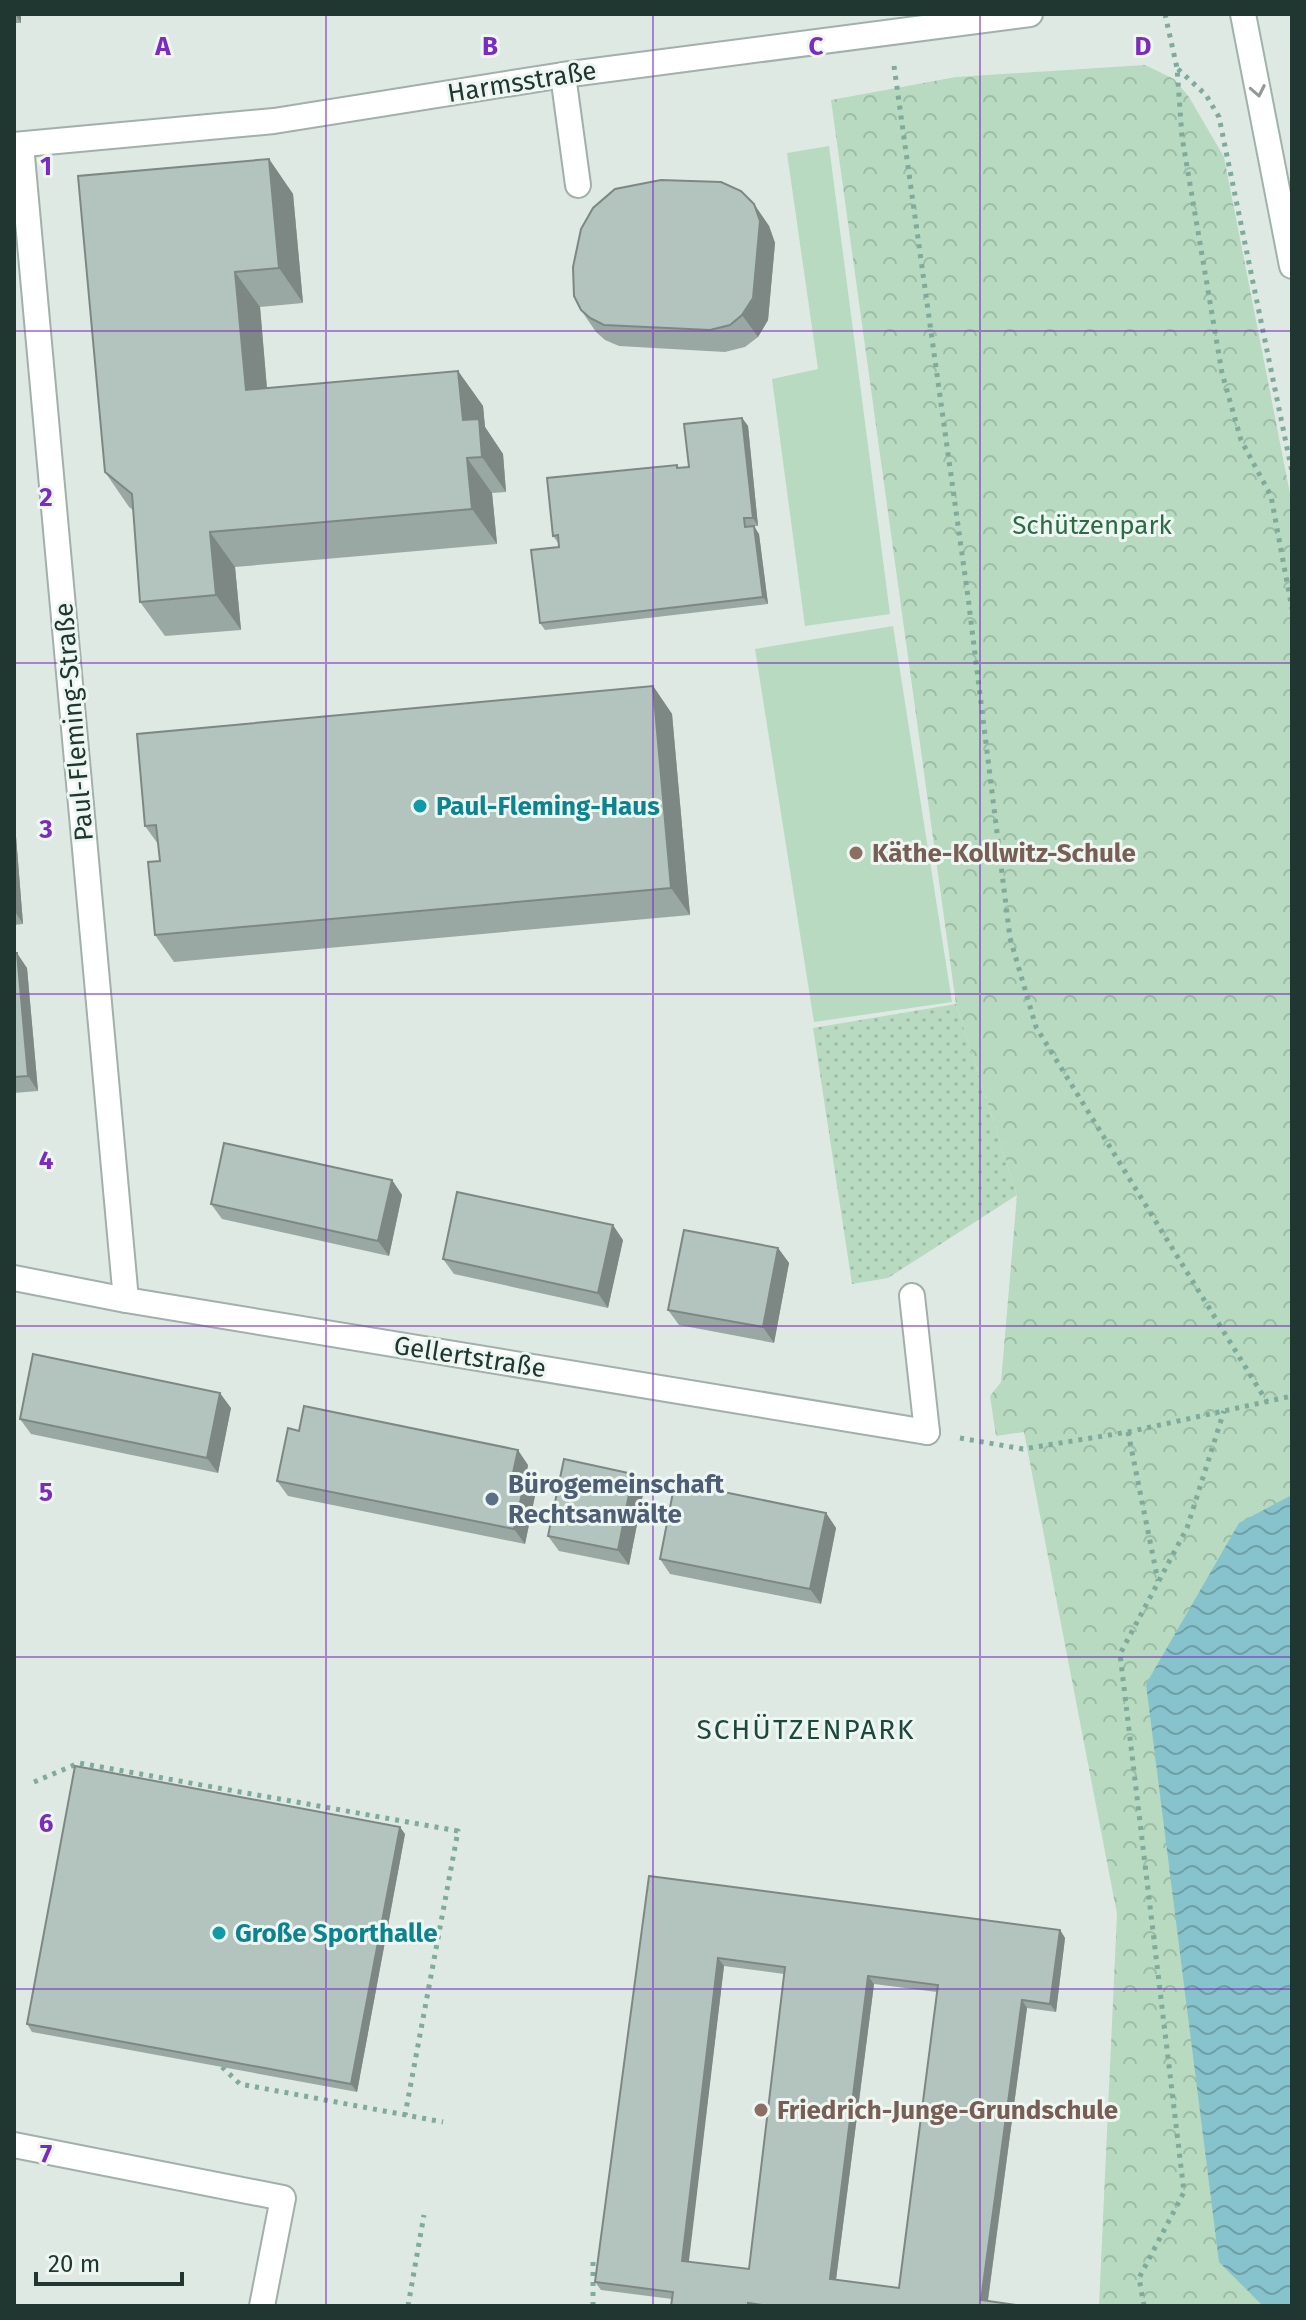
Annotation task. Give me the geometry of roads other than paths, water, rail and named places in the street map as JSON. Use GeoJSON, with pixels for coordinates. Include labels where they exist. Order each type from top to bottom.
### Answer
{"type":"FeatureCollection","features":[{"type":"Feature","properties":{"kind":"street","name":"Harmsstraße"},"geometry":{"type":"LineString","coordinates":[[17,145],[274,121],[563,75],[1030,14]]}},
{"type":"Feature","properties":{"kind":"street"},"geometry":{"type":"LineString","coordinates":[[1243,14],[1292,266]]}},
{"type":"Feature","properties":{"kind":"street"},"geometry":{"type":"LineString","coordinates":[[563,75],[578,185]]}},
{"type":"Feature","properties":{"kind":"street","name":"Paul-Fleming-Straße"},"geometry":{"type":"LineString","coordinates":[[17,145],[126,1300]]}},
{"type":"Feature","properties":{"kind":"street","name":"Gellertstraße"},"geometry":{"type":"LineString","coordinates":[[14,1278],[126,1300],[927,1432],[912,1296]]}},
{"type":"Feature","properties":{"kind":"street"},"geometry":{"type":"LineString","coordinates":[[14,2145],[283,2198],[262,2306]]}},
{"type":"Feature","properties":{"kind":"water"},"geometry":{"type":"Polygon","coordinates":[[[1292,1495],[1292,2306],[1263,2306],[1219,2262],[1146,1684],[1239,1523],[1292,1495]]]}},
{"type":"Feature","properties":{"kind":"place","name":"Paul-Fleming-Haus"},"geometry":{"type":"Point","coordinates":[420,806]}},
{"type":"Feature","properties":{"kind":"place","name":"Käthe-Kollwitz-Schule"},"geometry":{"type":"Point","coordinates":[856,853]}},
{"type":"Feature","properties":{"kind":"place","name":"Bürogemeinschaft Rechtsanwälte"},"geometry":{"type":"Point","coordinates":[492,1499]}},
{"type":"Feature","properties":{"kind":"place","name":"Große Sporthalle"},"geometry":{"type":"Point","coordinates":[219,1933]}},
{"type":"Feature","properties":{"kind":"place","name":"Friedrich-Junge-Grundschule"},"geometry":{"type":"Point","coordinates":[761,2110]}},
{"type":"Feature","properties":{"kind":"district","name":"SCHÜTZENPARK"},"geometry":{"type":"Point","coordinates":[806,1729]}},
{"type":"Feature","properties":{"kind":"park label","name":"Schützenpark"},"geometry":{"type":"Point","coordinates":[1092,525]}}]}
